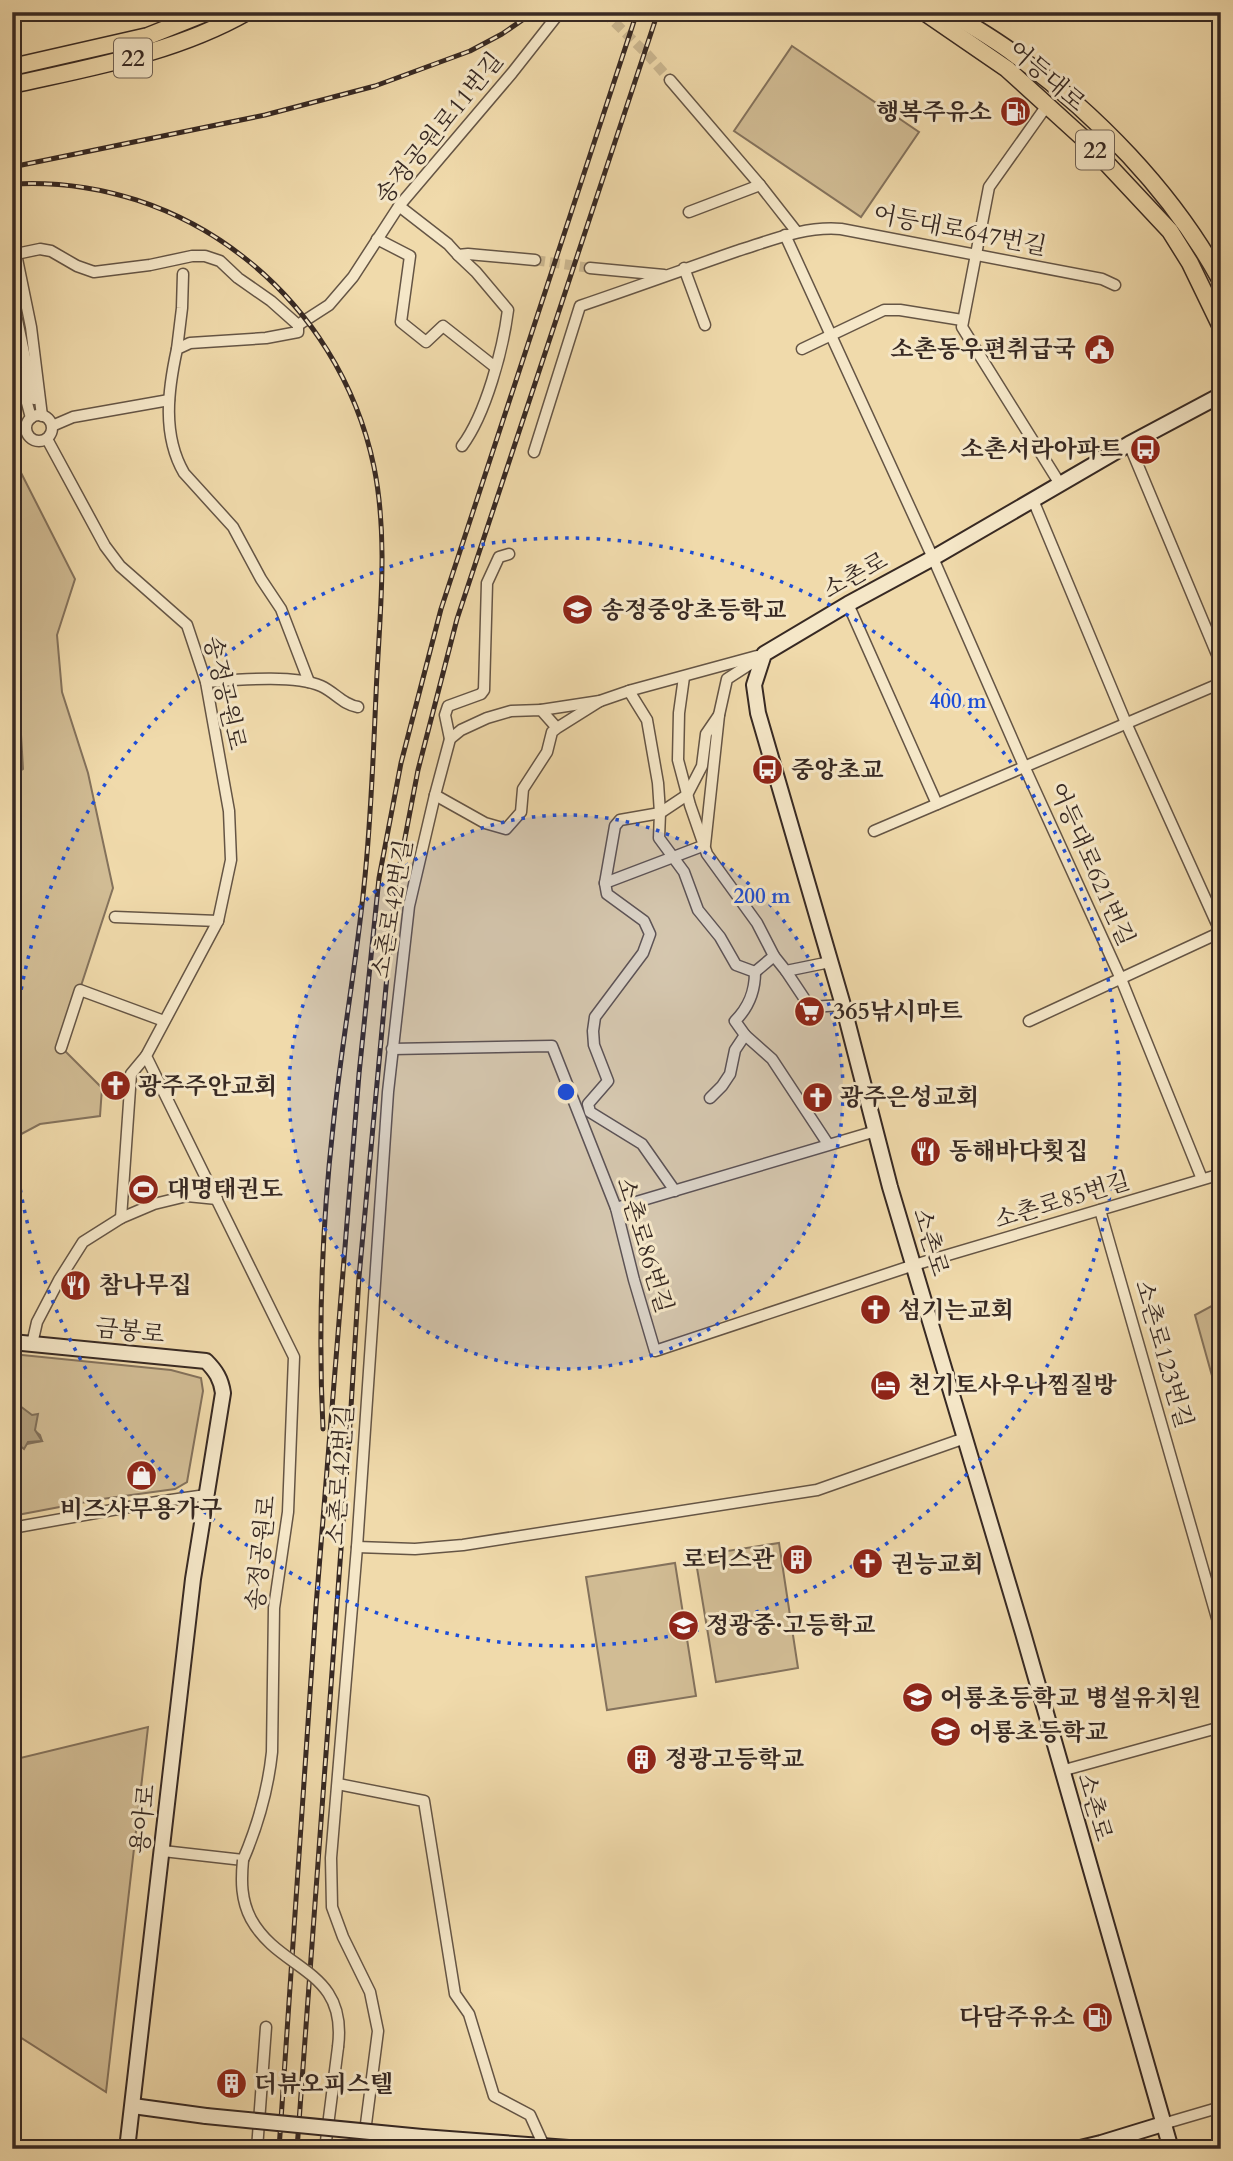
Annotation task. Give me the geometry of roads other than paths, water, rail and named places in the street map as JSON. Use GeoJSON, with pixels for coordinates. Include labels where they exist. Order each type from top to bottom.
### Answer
{"type":"FeatureCollection","features":[{"type":"Feature","properties":{"kind":"main road","name":"22"},"geometry":{"type":"LineString","coordinates":[[12,67],[148,36],[208,12]]}},
{"type":"Feature","properties":{"kind":"main road","name":"22"},"geometry":{"type":"LineString","coordinates":[[12,85],[143,55],[198,36],[247,12]]}},
{"type":"Feature","properties":{"kind":"main road","name":"어등대로"},"geometry":{"type":"LineString","coordinates":[[924,12],[1007,69],[1083,138],[1170,231],[1190,263],[1221,327]]}},
{"type":"Feature","properties":{"kind":"main road","name":"어등대로"},"geometry":{"type":"LineString","coordinates":[[950,12],[1012,52],[1098,124],[1184,221],[1221,281]]}},
{"type":"Feature","properties":{"kind":"street","name":"송정공원로11번길"},"geometry":{"type":"LineString","coordinates":[[177,349],[190,344],[266,338],[298,332],[298,325],[329,305],[353,277],[399,206],[560,12]]}},
{"type":"Feature","properties":{"kind":"street"},"geometry":{"type":"LineString","coordinates":[[670,80],[796,231]]}},
{"type":"Feature","properties":{"kind":"street"},"geometry":{"type":"LineString","coordinates":[[1048,104],[989,187],[962,327],[1060,484]]}},
{"type":"Feature","properties":{"kind":"street"},"geometry":{"type":"LineString","coordinates":[[689,212],[760,185]]}},
{"type":"Feature","properties":{"kind":"street"},"geometry":{"type":"LineString","coordinates":[[399,206],[448,243],[508,310],[504,338],[495,367],[472,432],[462,446]]}},
{"type":"Feature","properties":{"kind":"street","name":"어등대로647번길"},"geometry":{"type":"LineString","coordinates":[[534,452],[580,306],[796,231],[841,229],[1102,279],[1115,285]]}},
{"type":"Feature","properties":{"kind":"street"},"geometry":{"type":"LineString","coordinates":[[785,235],[933,558],[1024,766]]}},
{"type":"Feature","properties":{"kind":"street","name":"송정공원로11번길"},"geometry":{"type":"LineString","coordinates":[[377,239],[410,256],[401,322],[426,342],[443,326],[495,367]]}},
{"type":"Feature","properties":{"kind":"street"},"geometry":{"type":"LineString","coordinates":[[37,416],[31,327],[14,251],[51,251],[94,272],[205,256],[220,261],[298,325]]}},
{"type":"Feature","properties":{"kind":"street"},"geometry":{"type":"LineString","coordinates":[[458,255],[535,260]]}},
{"type":"Feature","properties":{"kind":"street","name":"어등대로647번길"},"geometry":{"type":"LineString","coordinates":[[590,268],[668,275]]}},
{"type":"Feature","properties":{"kind":"street"},"geometry":{"type":"LineString","coordinates":[[684,268],[705,326]]}},
{"type":"Feature","properties":{"kind":"street"},"geometry":{"type":"LineString","coordinates":[[183,274],[182,308],[169,400],[172,444],[178,463],[233,527],[261,579],[281,609],[310,682]]}},
{"type":"Feature","properties":{"kind":"street"},"geometry":{"type":"LineString","coordinates":[[802,349],[873,314],[892,309],[962,320]]}},
{"type":"Feature","properties":{"kind":"street"},"geometry":{"type":"LineString","coordinates":[[17,320],[37,416]]}},
{"type":"Feature","properties":{"kind":"street"},"geometry":{"type":"LineString","coordinates":[[12,346],[37,416]]}},
{"type":"Feature","properties":{"kind":"street","name":"소촌로"},"geometry":{"type":"LineString","coordinates":[[1171,2149],[890,1186],[843,1005],[758,713],[754,685],[765,654],[1129,444],[1221,395]]}},
{"type":"Feature","properties":{"kind":"street"},"geometry":{"type":"LineString","coordinates":[[52,426],[73,417],[169,400]]}},
{"type":"Feature","properties":{"kind":"street"},"geometry":{"type":"LineString","coordinates":[[37,416],[48,418],[52,426],[47,439],[36,441],[29,437],[26,425],[37,416]]}},
{"type":"Feature","properties":{"kind":"street","name":"송정공원로"},"geometry":{"type":"LineString","coordinates":[[47,439],[105,546],[120,566],[187,625],[206,682],[231,831],[231,860],[218,921],[146,1056],[131,1074],[121,1218]]}},
{"type":"Feature","properties":{"kind":"street"},"geometry":{"type":"LineString","coordinates":[[1129,444],[1221,664]]}},
{"type":"Feature","properties":{"kind":"street"},"geometry":{"type":"LineString","coordinates":[[1029,1021],[1221,932],[1126,723],[1033,500]]}},
{"type":"Feature","properties":{"kind":"street","name":"소촌로42번길"},"geometry":{"type":"LineString","coordinates":[[356,2149],[363,2138],[366,2124],[378,2031],[370,1992],[343,1937],[332,1907],[331,1858],[357,1547],[392,1049],[409,906],[450,738],[445,715],[448,706],[481,694],[484,690],[487,583],[499,557],[509,554]]}},
{"type":"Feature","properties":{"kind":"street"},"geometry":{"type":"LineString","coordinates":[[848,604],[937,804]]}},
{"type":"Feature","properties":{"kind":"street"},"geometry":{"type":"LineString","coordinates":[[450,738],[487,718],[511,711],[541,710],[600,701],[765,654]]}},
{"type":"Feature","properties":{"kind":"street"},"geometry":{"type":"LineString","coordinates":[[705,845],[719,715],[727,679],[765,654]]}},
{"type":"Feature","properties":{"kind":"street"},"geometry":{"type":"LineString","coordinates":[[684,677],[679,713],[678,760],[707,854],[757,923],[774,957],[810,1007],[843,1005]]}},
{"type":"Feature","properties":{"kind":"street"},"geometry":{"type":"LineString","coordinates":[[206,682],[310,682],[334,694],[346,705],[358,707]]}},
{"type":"Feature","properties":{"kind":"street","name":"어등대로621번길"},"geometry":{"type":"LineString","coordinates":[[874,831],[1221,683]]}},
{"type":"Feature","properties":{"kind":"street"},"geometry":{"type":"LineString","coordinates":[[629,691],[647,720],[658,783],[659,838],[684,872],[698,910],[720,937],[736,965],[755,972]]}},
{"type":"Feature","properties":{"kind":"street"},"geometry":{"type":"LineString","coordinates":[[435,795],[485,823],[506,830],[522,812],[523,789],[547,752],[552,732],[600,701]]}},
{"type":"Feature","properties":{"kind":"street"},"geometry":{"type":"LineString","coordinates":[[541,710],[557,728]]}},
{"type":"Feature","properties":{"kind":"street"},"geometry":{"type":"LineString","coordinates":[[675,1191],[642,1144],[590,1112],[588,1104],[608,1081],[594,1045],[595,1017],[643,953],[650,934],[644,921],[607,894],[605,883],[615,826],[620,820],[660,813],[687,795],[702,766],[706,734],[719,715]]}},
{"type":"Feature","properties":{"kind":"street","name":"어등대로621번길"},"geometry":{"type":"LineString","coordinates":[[1024,766],[1121,979],[1202,1179]]}},
{"type":"Feature","properties":{"kind":"street"},"geometry":{"type":"LineString","coordinates":[[605,883],[705,845]]}},
{"type":"Feature","properties":{"kind":"street"},"geometry":{"type":"LineString","coordinates":[[115,917],[218,921]]}},
{"type":"Feature","properties":{"kind":"street"},"geometry":{"type":"LineString","coordinates":[[755,972],[774,957]]}},
{"type":"Feature","properties":{"kind":"street"},"geometry":{"type":"LineString","coordinates":[[786,971],[830,962]]}},
{"type":"Feature","properties":{"kind":"street"},"geometry":{"type":"LineString","coordinates":[[755,972],[755,989],[744,1012],[735,1021],[745,1035],[772,1059],[828,1144]]}},
{"type":"Feature","properties":{"kind":"street"},"geometry":{"type":"LineString","coordinates":[[61,1048],[80,990],[164,1021]]}},
{"type":"Feature","properties":{"kind":"street"},"geometry":{"type":"LineString","coordinates":[[710,1098],[730,1074],[735,1050],[745,1035]]}},
{"type":"Feature","properties":{"kind":"street","name":"소촌로86번길"},"geometry":{"type":"LineString","coordinates":[[392,1049],[552,1046],[616,1208],[655,1351],[914,1265]]}},
{"type":"Feature","properties":{"kind":"street","name":"송정공원로"},"geometry":{"type":"LineString","coordinates":[[146,1056],[294,1357],[288,1512],[274,1608],[270,1773],[256,1830],[243,1860],[241,1882],[242,1895],[251,1919],[268,1940],[313,1975],[326,1989],[338,2016],[340,2030],[326,2149]]}},
{"type":"Feature","properties":{"kind":"street"},"geometry":{"type":"LineString","coordinates":[[616,1208],[876,1131]]}},
{"type":"Feature","properties":{"kind":"street","name":"소촌로85번길"},"geometry":{"type":"LineString","coordinates":[[914,1265],[1221,1174]]}},
{"type":"Feature","properties":{"kind":"street"},"geometry":{"type":"LineString","coordinates":[[32,1344],[37,1322],[83,1242],[121,1218],[154,1204],[187,1196],[217,1199]]}},
{"type":"Feature","properties":{"kind":"street","name":"소촌로123번길"},"geometry":{"type":"LineString","coordinates":[[1100,1210],[1221,1632]]}},
{"type":"Feature","properties":{"kind":"street","name":"금봉로"},"geometry":{"type":"LineString","coordinates":[[12,1342],[206,1362],[222,1382],[223,1392]]}},
{"type":"Feature","properties":{"kind":"street","name":"용아로"},"geometry":{"type":"LineString","coordinates":[[127,2149],[193,1579],[223,1392]]}},
{"type":"Feature","properties":{"kind":"street"},"geometry":{"type":"LineString","coordinates":[[357,1547],[415,1549],[463,1545],[817,1490],[965,1438]]}},
{"type":"Feature","properties":{"kind":"street"},"geometry":{"type":"LineString","coordinates":[[12,1528],[206,1495]]}},
{"type":"Feature","properties":{"kind":"street"},"geometry":{"type":"LineString","coordinates":[[1061,1771],[1221,1727]]}},
{"type":"Feature","properties":{"kind":"street"},"geometry":{"type":"LineString","coordinates":[[338,1784],[424,1801],[455,1994],[469,2014],[494,2096],[530,2115],[544,2146]]}},
{"type":"Feature","properties":{"kind":"street"},"geometry":{"type":"LineString","coordinates":[[163,1851],[243,1860]]}},
{"type":"Feature","properties":{"kind":"street"},"geometry":{"type":"LineString","coordinates":[[257,2149],[266,2027]]}},
{"type":"Feature","properties":{"kind":"street"},"geometry":{"type":"LineString","coordinates":[[133,2106],[422,2143],[582,2149]]}},
{"type":"Feature","properties":{"kind":"street"},"geometry":{"type":"LineString","coordinates":[[1076,2149],[1221,2107]]}},
{"type":"Feature","properties":{"kind":"tunnel"},"geometry":{"type":"LineString","coordinates":[[604,12],[670,80]]}},
{"type":"Feature","properties":{"kind":"tunnel"},"geometry":{"type":"LineString","coordinates":[[535,260],[590,268]]}},
{"type":"Feature","properties":{"kind":"tunnel"},"geometry":{"type":"LineString","coordinates":[[12,296],[17,320]]}},
{"type":"Feature","properties":{"kind":"railway"},"geometry":{"type":"LineString","coordinates":[[12,167],[265,115],[375,86],[470,51],[502,34],[534,12]]}},
{"type":"Feature","properties":{"kind":"railway"},"geometry":{"type":"LineString","coordinates":[[279,2149],[316,1606],[359,1074],[379,878],[401,763],[441,609],[637,12]]}},
{"type":"Feature","properties":{"kind":"railway"},"geometry":{"type":"LineString","coordinates":[[297,2149],[359,1277],[395,890],[418,770],[457,619],[658,12]]}},
{"type":"Feature","properties":{"kind":"railway"},"geometry":{"type":"LineString","coordinates":[[12,184],[76,186],[137,200],[194,225],[245,258],[290,301],[327,350],[356,406],[374,467],[379,495],[382,552],[372,790],[361,916],[336,1097],[326,1202],[321,1315],[323,1429]]}},
{"type":"Feature","properties":{"kind":"place","name":"행복주유소"},"geometry":{"type":"Point","coordinates":[1015,112]}},
{"type":"Feature","properties":{"kind":"place","name":"소촌동우편취급국"},"geometry":{"type":"Point","coordinates":[1099,349]}},
{"type":"Feature","properties":{"kind":"place","name":"소촌서라아파트"},"geometry":{"type":"Point","coordinates":[1146,449]}},
{"type":"Feature","properties":{"kind":"place","name":"송정중앙초등학교"},"geometry":{"type":"Point","coordinates":[578,610]}},
{"type":"Feature","properties":{"kind":"place","name":"중앙초교"},"geometry":{"type":"Point","coordinates":[768,770]}},
{"type":"Feature","properties":{"kind":"place","name":"365낚시마트"},"geometry":{"type":"Point","coordinates":[810,1011]}},
{"type":"Feature","properties":{"kind":"place","name":"광주주안교회"},"geometry":{"type":"Point","coordinates":[115,1086]}},
{"type":"Feature","properties":{"kind":"place","name":"광주은성교회"},"geometry":{"type":"Point","coordinates":[817,1097]}},
{"type":"Feature","properties":{"kind":"place","name":"동해바다횟집"},"geometry":{"type":"Point","coordinates":[926,1151]}},
{"type":"Feature","properties":{"kind":"place","name":"대명태권도"},"geometry":{"type":"Point","coordinates":[144,1189]}},
{"type":"Feature","properties":{"kind":"place","name":"참나무집"},"geometry":{"type":"Point","coordinates":[76,1285]}},
{"type":"Feature","properties":{"kind":"place","name":"섬기는교회"},"geometry":{"type":"Point","coordinates":[875,1310]}},
{"type":"Feature","properties":{"kind":"place","name":"천기토사우나찜질방"},"geometry":{"type":"Point","coordinates":[885,1385]}},
{"type":"Feature","properties":{"kind":"place","name":"비즈사무용가구"},"geometry":{"type":"Point","coordinates":[141,1475]}},
{"type":"Feature","properties":{"kind":"place","name":"로터스관"},"geometry":{"type":"Point","coordinates":[798,1559]}},
{"type":"Feature","properties":{"kind":"place","name":"권능교회"},"geometry":{"type":"Point","coordinates":[868,1564]}},
{"type":"Feature","properties":{"kind":"place","name":"정광중·고등학교"},"geometry":{"type":"Point","coordinates":[683,1625]}},
{"type":"Feature","properties":{"kind":"place","name":"어룡초등학교 병설유치원"},"geometry":{"type":"Point","coordinates":[917,1698]}},
{"type":"Feature","properties":{"kind":"place","name":"어룡초등학교"},"geometry":{"type":"Point","coordinates":[946,1732]}},
{"type":"Feature","properties":{"kind":"place","name":"정광고등학교"},"geometry":{"type":"Point","coordinates":[642,1759]}},
{"type":"Feature","properties":{"kind":"place","name":"다담주유소"},"geometry":{"type":"Point","coordinates":[1098,2017]}},
{"type":"Feature","properties":{"kind":"place","name":"더뷰오피스텔"},"geometry":{"type":"Point","coordinates":[231,2084]}}]}
